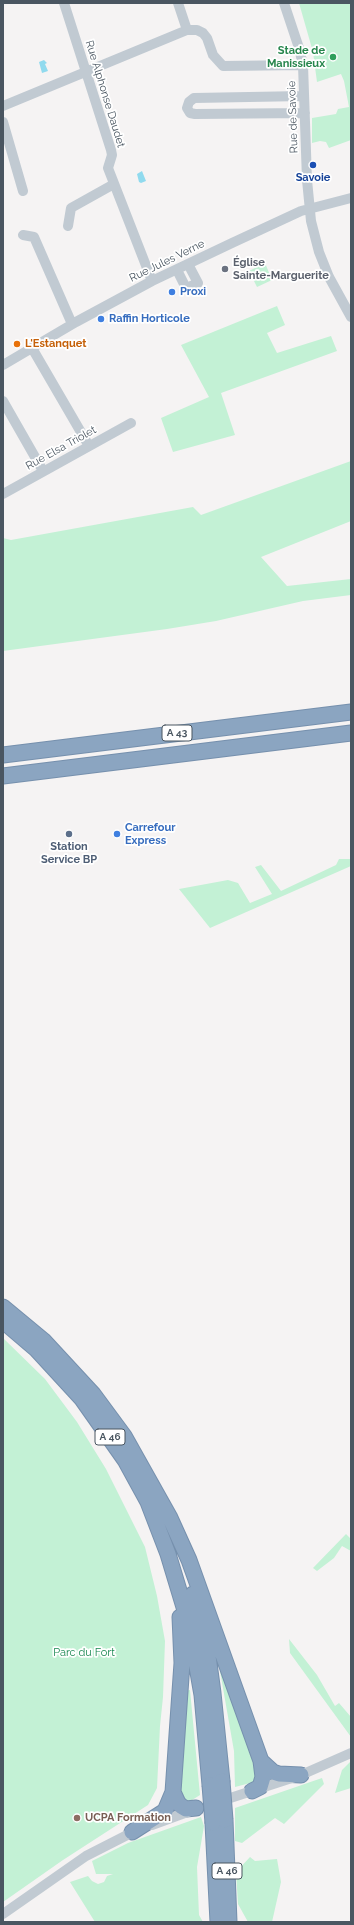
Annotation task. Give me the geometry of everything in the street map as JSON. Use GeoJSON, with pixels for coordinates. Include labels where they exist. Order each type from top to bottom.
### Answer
{"type":"FeatureCollection","features":[{"type":"Feature","properties":{"kind":"highway","name":"A 43"},"geometry":{"type":"LineString","coordinates":[[3,755],[351,712]]}},
{"type":"Feature","properties":{"kind":"highway","name":"A 43"},"geometry":{"type":"LineString","coordinates":[[3,776],[351,733]]}},
{"type":"Feature","properties":{"kind":"highway"},"geometry":{"type":"LineString","coordinates":[[3,782],[94,764]]}},
{"type":"Feature","properties":{"kind":"highway","name":"A 46"},"geometry":{"type":"LineString","coordinates":[[3,1307],[44,1341],[93,1394],[124,1436],[152,1484],[178,1546],[201,1623],[214,1693],[216,1783],[229,1922]]}},
{"type":"Feature","properties":{"kind":"highway","name":"A 46"},"geometry":{"type":"LineString","coordinates":[[3,1321],[62,1375],[82,1399],[111,1437],[148,1502],[177,1579],[190,1627],[199,1673],[216,1783]]}},
{"type":"Feature","properties":{"kind":"highway"},"geometry":{"type":"LineString","coordinates":[[152,1484],[189,1560],[261,1761],[263,1777],[260,1787],[252,1791]]}},
{"type":"Feature","properties":{"kind":"highway"},"geometry":{"type":"LineString","coordinates":[[132,1832],[165,1811],[173,1792],[182,1663],[177,1579]]}},
{"type":"Feature","properties":{"kind":"highway"},"geometry":{"type":"LineString","coordinates":[[261,1761],[273,1772],[279,1774],[301,1775]]}},
{"type":"Feature","properties":{"kind":"highway"},"geometry":{"type":"LineString","coordinates":[[173,1792],[181,1806],[186,1809],[196,1808]]}},
{"type":"Feature","properties":{"kind":"highway","name":"A 46"},"geometry":{"type":"LineString","coordinates":[[218,1922],[219,1822]]}},
{"type":"Feature","properties":{"kind":"street","name":"Rue Alphonse Daudet"},"geometry":{"type":"LineString","coordinates":[[64,3],[111,150],[112,155],[108,168],[152,281]]}},
{"type":"Feature","properties":{"kind":"street"},"geometry":{"type":"LineString","coordinates":[[178,3],[187,30]]}},
{"type":"Feature","properties":{"kind":"street","name":"Rue de Savoie"},"geometry":{"type":"LineString","coordinates":[[284,3],[303,65],[310,209],[319,252],[329,277],[351,317]]}},
{"type":"Feature","properties":{"kind":"street"},"geometry":{"type":"LineString","coordinates":[[3,106],[187,30],[197,30],[203,33],[207,38],[213,55],[223,66],[303,65]]}},
{"type":"Feature","properties":{"kind":"street"},"geometry":{"type":"LineString","coordinates":[[304,96],[194,98],[189,102],[187,108],[190,113],[195,114],[305,114]]}},
{"type":"Feature","properties":{"kind":"street"},"geometry":{"type":"LineString","coordinates":[[3,122],[22,191]]}},
{"type":"Feature","properties":{"kind":"street"},"geometry":{"type":"LineString","coordinates":[[68,226],[71,208],[114,184]]}},
{"type":"Feature","properties":{"kind":"street","name":"Rue Jules Verne"},"geometry":{"type":"LineString","coordinates":[[3,365],[72,324],[152,281],[297,213],[351,198]]}},
{"type":"Feature","properties":{"kind":"street"},"geometry":{"type":"LineString","coordinates":[[23,235],[34,237],[72,324]]}},
{"type":"Feature","properties":{"kind":"street"},"geometry":{"type":"LineString","coordinates":[[176,270],[186,288],[198,283],[188,264]]}},
{"type":"Feature","properties":{"kind":"street"},"geometry":{"type":"LineString","coordinates":[[32,348],[89,446]]}},
{"type":"Feature","properties":{"kind":"street"},"geometry":{"type":"LineString","coordinates":[[3,401],[43,471]]}},
{"type":"Feature","properties":{"kind":"street","name":"Rue Elsa Triolet"},"geometry":{"type":"LineString","coordinates":[[3,494],[131,423]]}},
{"type":"Feature","properties":{"kind":"street"},"geometry":{"type":"LineString","coordinates":[[3,1914],[86,1856],[132,1832],[196,1808],[301,1775],[351,1753]]}},
{"type":"Feature","properties":{"kind":"green space","name":"Stade de Manissieux"},"geometry":{"type":"Polygon","coordinates":[[[299,3],[351,3],[351,140],[329,148],[326,142],[320,141],[312,143],[312,118],[336,114],[338,109],[349,107],[344,81],[341,74],[317,82],[313,52],[299,3]]]}},
{"type":"Feature","properties":{"kind":"green space"},"geometry":{"type":"Polygon","coordinates":[[[265,263],[272,280],[257,287],[249,271],[265,263]]]}},
{"type":"Feature","properties":{"kind":"green space"},"geometry":{"type":"Polygon","coordinates":[[[277,306],[285,325],[267,333],[277,353],[331,336],[337,351],[221,393],[235,435],[173,452],[161,418],[209,397],[181,345],[277,306]]]}},
{"type":"Feature","properties":{"kind":"green space"},"geometry":{"type":"Polygon","coordinates":[[[351,461],[351,521],[261,557],[287,586],[351,579],[351,595],[303,601],[216,621],[167,629],[3,651],[3,538],[11,540],[193,507],[201,515],[351,461]]]}},
{"type":"Feature","properties":{"kind":"green space"},"geometry":{"type":"Polygon","coordinates":[[[339,859],[351,859],[351,866],[210,928],[179,889],[228,880],[238,883],[250,903],[272,894],[255,867],[261,865],[281,891],[336,865],[339,859]]]}},
{"type":"Feature","properties":{"kind":"green space","name":"Parc du Fort"},"geometry":{"type":"Polygon","coordinates":[[[3,1338],[45,1379],[77,1422],[106,1469],[145,1547],[157,1596],[165,1641],[157,1788],[148,1805],[63,1860],[3,1902],[3,1338]]]}},
{"type":"Feature","properties":{"kind":"green space"},"geometry":{"type":"Polygon","coordinates":[[[346,1534],[351,1539],[351,1551],[342,1546],[334,1558],[317,1571],[313,1568],[346,1534]]]}},
{"type":"Feature","properties":{"kind":"green space"},"geometry":{"type":"Polygon","coordinates":[[[289,1639],[317,1675],[335,1706],[339,1703],[351,1717],[351,1737],[290,1653],[289,1639]]]}},
{"type":"Feature","properties":{"kind":"green space"},"geometry":{"type":"Polygon","coordinates":[[[224,1670],[258,1768],[254,1782],[235,1787],[234,1751],[220,1671],[224,1670]]]}},
{"type":"Feature","properties":{"kind":"green space"},"geometry":{"type":"Polygon","coordinates":[[[190,1690],[200,1795],[189,1802],[181,1799],[177,1787],[185,1691],[190,1690]]]}},
{"type":"Feature","properties":{"kind":"green space"},"geometry":{"type":"Polygon","coordinates":[[[351,1761],[351,1788],[335,1793],[342,1770],[351,1761]]]}},
{"type":"Feature","properties":{"kind":"green space"},"geometry":{"type":"Polygon","coordinates":[[[322,1778],[324,1784],[284,1824],[275,1818],[242,1843],[235,1841],[235,1808],[322,1778]]]}},
{"type":"Feature","properties":{"kind":"green space"},"geometry":{"type":"Polygon","coordinates":[[[201,1817],[204,1826],[197,1867],[199,1915],[203,1922],[95,1922],[70,1882],[88,1876],[92,1881],[98,1884],[104,1882],[107,1876],[113,1874],[96,1874],[92,1861],[128,1843],[201,1817]]]}},
{"type":"Feature","properties":{"kind":"green space"},"geometry":{"type":"Polygon","coordinates":[[[250,1857],[255,1861],[277,1859],[281,1882],[272,1922],[248,1922],[238,1904],[236,1872],[250,1857]]]}},
{"type":"Feature","properties":{"kind":"water"},"geometry":{"type":"Polygon","coordinates":[[[44,60],[47,63],[45,64],[48,71],[42,73],[39,62],[44,60]]]}},
{"type":"Feature","properties":{"kind":"water"},"geometry":{"type":"Polygon","coordinates":[[[142,171],[146,181],[141,183],[139,182],[137,174],[142,171]]]}},
{"type":"Feature","properties":{"kind":"place","name":"Stade de Manissieux"},"geometry":{"type":"Point","coordinates":[333,57]}},
{"type":"Feature","properties":{"kind":"place","name":"Savoie"},"geometry":{"type":"Point","coordinates":[313,165]}},
{"type":"Feature","properties":{"kind":"place","name":"Église Sainte-Marguerite"},"geometry":{"type":"Point","coordinates":[225,269]}},
{"type":"Feature","properties":{"kind":"place","name":"Proxi"},"geometry":{"type":"Point","coordinates":[172,292]}},
{"type":"Feature","properties":{"kind":"place","name":"Raffin Horticole"},"geometry":{"type":"Point","coordinates":[101,319]}},
{"type":"Feature","properties":{"kind":"place","name":"L'Estanquet"},"geometry":{"type":"Point","coordinates":[17,344]}},
{"type":"Feature","properties":{"kind":"place","name":"Station Service BP"},"geometry":{"type":"Point","coordinates":[69,834]}},
{"type":"Feature","properties":{"kind":"place","name":"Carrefour Express"},"geometry":{"type":"Point","coordinates":[117,834]}},
{"type":"Feature","properties":{"kind":"place","name":"UCPA Formation"},"geometry":{"type":"Point","coordinates":[77,1818]}}]}
